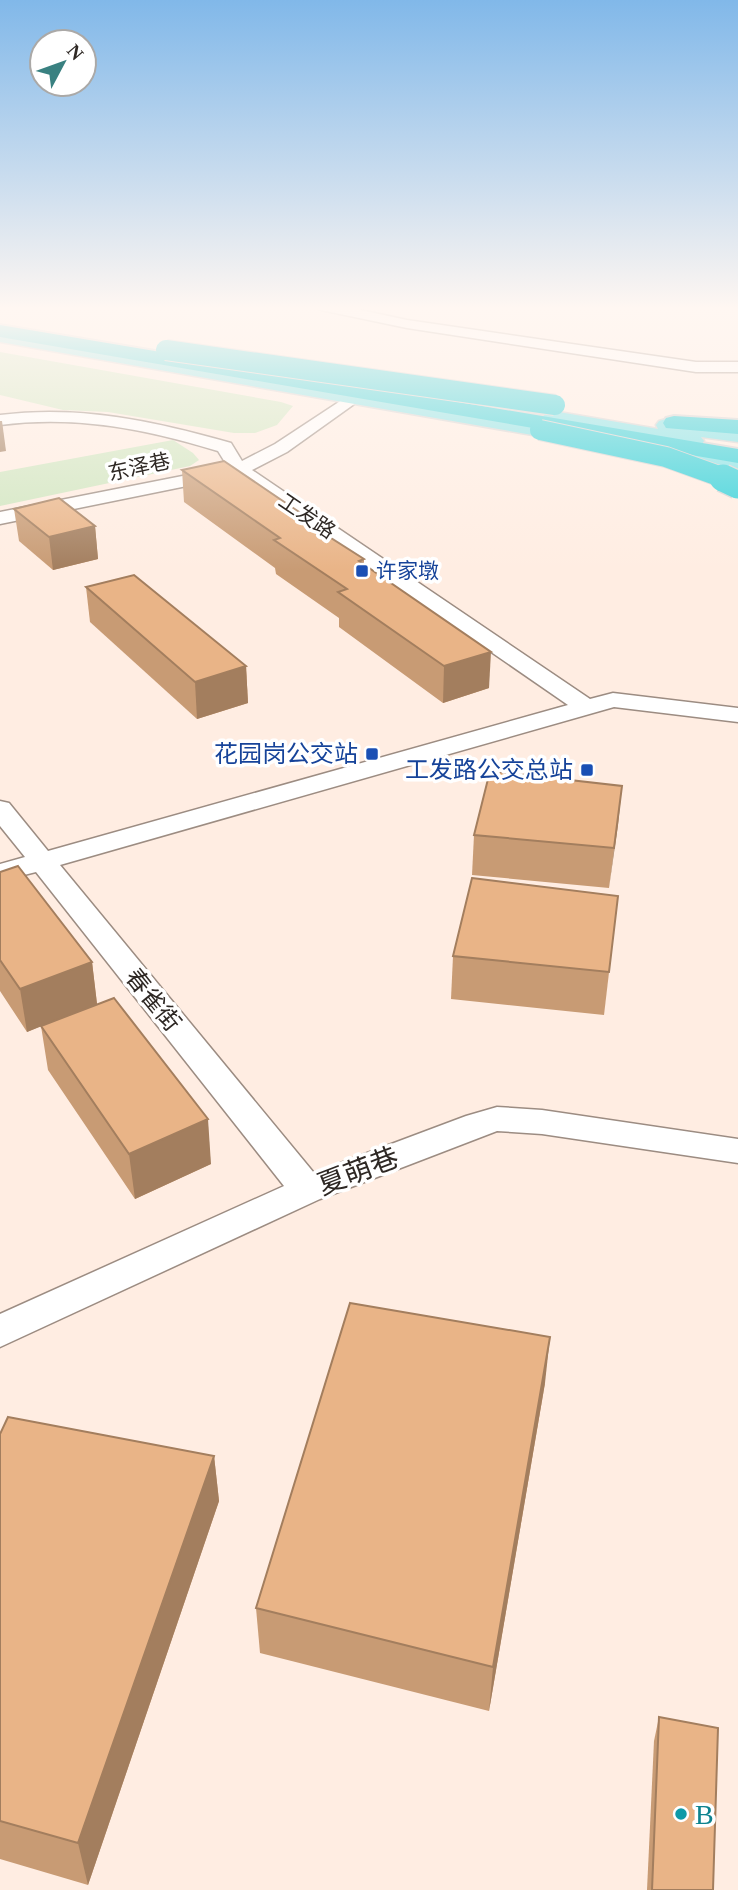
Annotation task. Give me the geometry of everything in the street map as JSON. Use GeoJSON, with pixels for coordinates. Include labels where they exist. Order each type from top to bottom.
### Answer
{"type":"FeatureCollection","features":[{"type":"Feature","properties":{"kind":"highway"},"geometry":{"type":"LineString","coordinates":[[362,394],[664,456],[717,473],[738,485]]}},
{"type":"Feature","properties":{"kind":"highway"},"geometry":{"type":"LineString","coordinates":[[376,394],[738,455]]}},
{"type":"Feature","properties":{"kind":"highway"},"geometry":{"type":"LineString","coordinates":[[429,394],[738,446]]}},
{"type":"Feature","properties":{"kind":"highway"},"geometry":{"type":"LineString","coordinates":[[471,394],[655,420],[738,427]]}},
{"type":"Feature","properties":{"kind":"main road"},"geometry":{"type":"LineString","coordinates":[[324,394],[738,467]]}},
{"type":"Feature","properties":{"kind":"main road"},"geometry":{"type":"LineString","coordinates":[[391,394],[609,430],[738,446]]}},
{"type":"Feature","properties":{"kind":"main road"},"geometry":{"type":"LineString","coordinates":[[409,394],[738,455]]}},
{"type":"Feature","properties":{"kind":"main road"},"geometry":{"type":"LineString","coordinates":[[470,394],[738,436]]}},
{"type":"Feature","properties":{"kind":"street","name":"东泽巷"},"geometry":{"type":"LineString","coordinates":[[0,519],[239,470],[281,448],[351,399]]}},
{"type":"Feature","properties":{"kind":"street","name":"工发路"},"geometry":{"type":"LineString","coordinates":[[0,420],[57,415],[109,419],[160,428],[225,447],[239,470],[586,707]]}},
{"type":"Feature","properties":{"kind":"street"},"geometry":{"type":"LineString","coordinates":[[0,873],[613,700],[738,715]]}},
{"type":"Feature","properties":{"kind":"street","name":"春雀街"},"geometry":{"type":"LineString","coordinates":[[0,809],[307,1190]]}},
{"type":"Feature","properties":{"kind":"street","name":"夏萌巷"},"geometry":{"type":"LineString","coordinates":[[0,1331],[307,1190],[497,1119],[542,1122],[738,1151]]}},
{"type":"Feature","properties":{"kind":"green space"},"geometry":{"type":"Polygon","coordinates":[[[237,394],[293,406],[277,425],[255,433],[234,433],[108,412],[63,410],[0,395],[237,394]]]}},
{"type":"Feature","properties":{"kind":"green space"},"geometry":{"type":"Polygon","coordinates":[[[173,440],[199,460],[190,466],[0,506],[0,472],[173,440]]]}},
{"type":"Feature","properties":{"kind":"building"},"geometry":{"type":"Polygon","coordinates":[[[224,461],[302,514],[295,515],[364,559],[359,561],[491,652],[444,666],[338,592],[347,589],[274,540],[280,538],[182,470],[224,461]]]}},
{"type":"Feature","properties":{"kind":"building"},"geometry":{"type":"Polygon","coordinates":[[[59,498],[95,526],[49,537],[14,509],[59,498]]]}},
{"type":"Feature","properties":{"kind":"building"},"geometry":{"type":"Polygon","coordinates":[[[134,575],[246,666],[195,682],[86,587],[134,575]]]}},
{"type":"Feature","properties":{"kind":"building"},"geometry":{"type":"Polygon","coordinates":[[[490,771],[622,786],[614,848],[474,835],[490,771]]]}},
{"type":"Feature","properties":{"kind":"building"},"geometry":{"type":"Polygon","coordinates":[[[18,866],[92,962],[20,989],[0,960],[0,872],[18,866]]]}},
{"type":"Feature","properties":{"kind":"building"},"geometry":{"type":"Polygon","coordinates":[[[472,878],[618,896],[609,972],[453,956],[472,878]]]}},
{"type":"Feature","properties":{"kind":"building"},"geometry":{"type":"Polygon","coordinates":[[[114,998],[208,1119],[129,1154],[41,1026],[114,998]]]}},
{"type":"Feature","properties":{"kind":"building"},"geometry":{"type":"Polygon","coordinates":[[[350,1303],[550,1337],[493,1667],[256,1608],[350,1303]]]}},
{"type":"Feature","properties":{"kind":"building"},"geometry":{"type":"Polygon","coordinates":[[[8,1417],[214,1456],[78,1843],[0,1821],[0,1434],[8,1417]]]}},
{"type":"Feature","properties":{"kind":"building","name":"B"},"geometry":{"type":"Polygon","coordinates":[[[659,1717],[718,1728],[713,1890],[652,1890],[659,1717]]]}},
{"type":"Feature","properties":{"kind":"place","name":"许家墩"},"geometry":{"type":"Point","coordinates":[362,571]}},
{"type":"Feature","properties":{"kind":"place","name":"花园岗公交站"},"geometry":{"type":"Point","coordinates":[372,754]}},
{"type":"Feature","properties":{"kind":"place","name":"工发路公交总站"},"geometry":{"type":"Point","coordinates":[587,770]}},
{"type":"Feature","properties":{"kind":"place","name":"B"},"geometry":{"type":"Point","coordinates":[681,1814]}}]}
